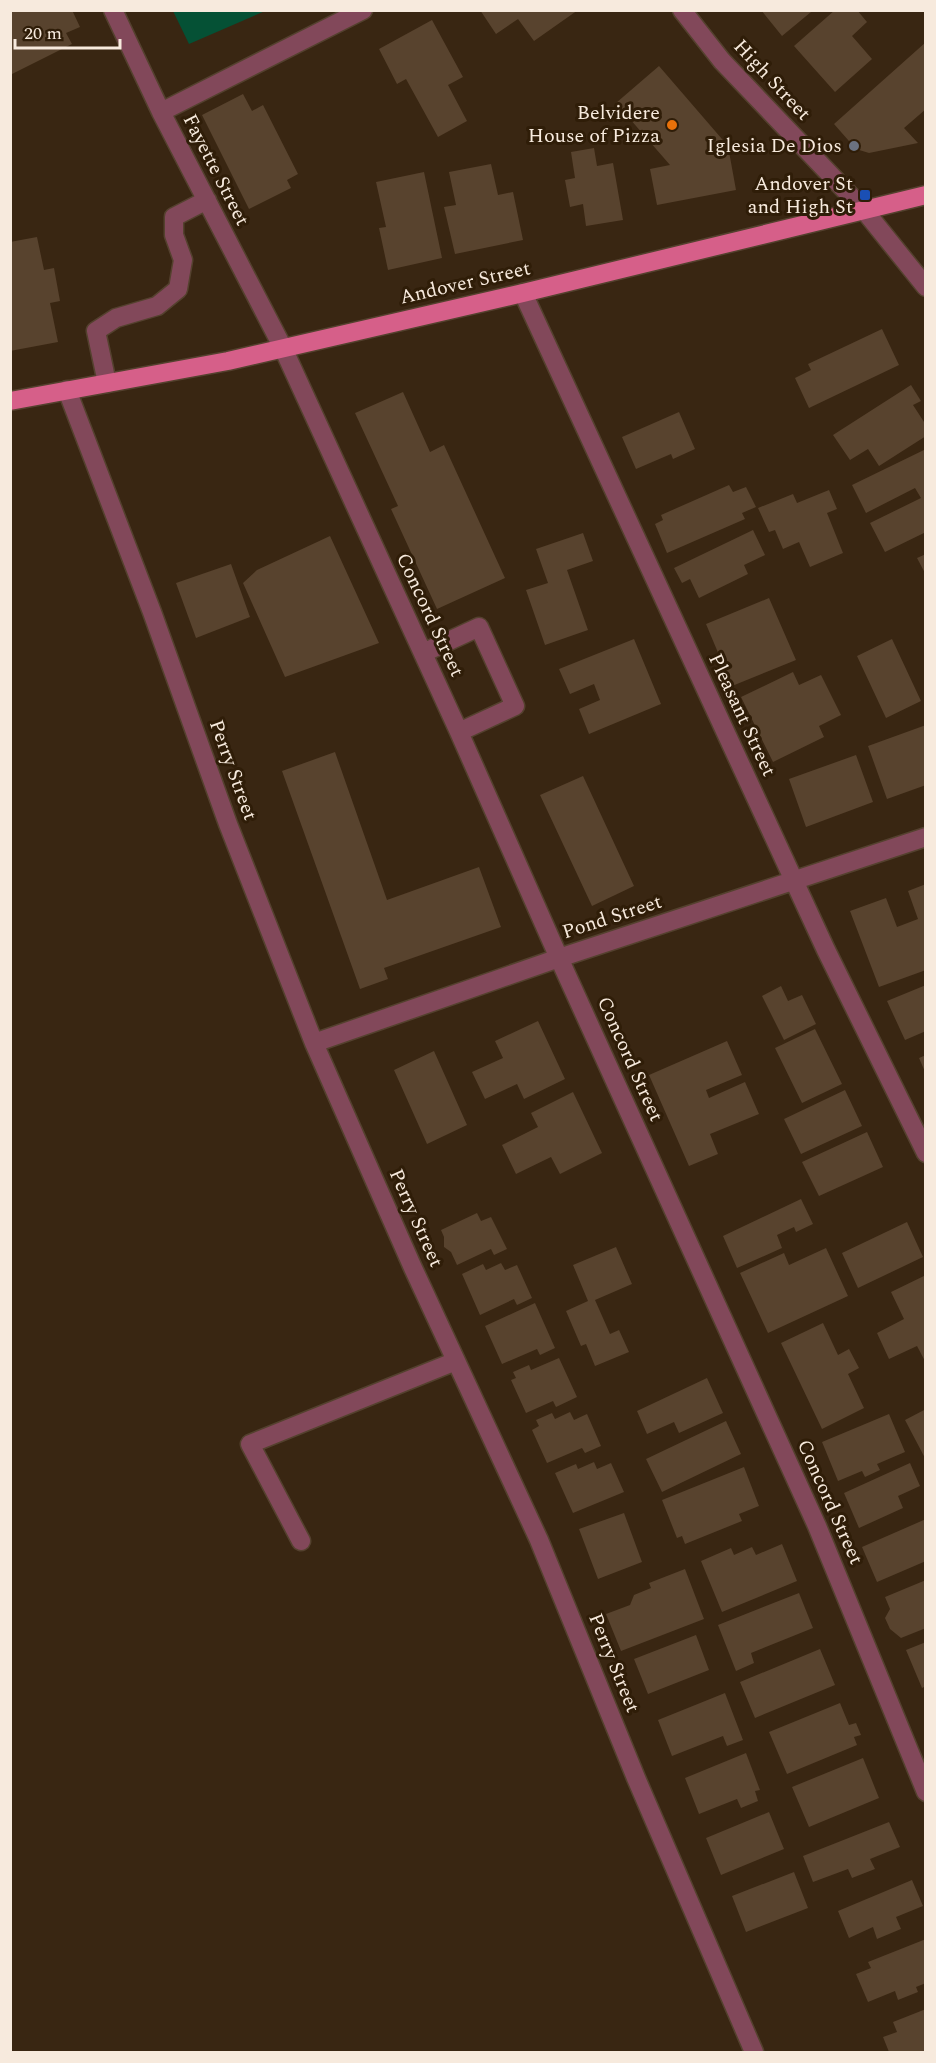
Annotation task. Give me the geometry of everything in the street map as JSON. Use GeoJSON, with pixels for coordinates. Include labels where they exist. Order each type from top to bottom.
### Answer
{"type":"FeatureCollection","features":[{"type":"Feature","properties":{"kind":"main road","name":"Andover Street"},"geometry":{"type":"LineString","coordinates":[[10,401],[228,361],[524,293],[926,195]]}},
{"type":"Feature","properties":{"kind":"street","name":"Fayette Street"},"geometry":{"type":"LineString","coordinates":[[113,10],[161,112],[283,348]]}},
{"type":"Feature","properties":{"kind":"street"},"geometry":{"type":"LineString","coordinates":[[161,112],[363,10]]}},
{"type":"Feature","properties":{"kind":"street","name":"High Street"},"geometry":{"type":"LineString","coordinates":[[682,10],[722,61],[864,210],[926,287]]}},
{"type":"Feature","properties":{"kind":"street"},"geometry":{"type":"LineString","coordinates":[[107,383],[96,331],[116,318],[157,306],[178,289],[183,260],[174,235],[174,217],[207,200]]}},
{"type":"Feature","properties":{"kind":"street","name":"Pleasant Street"},"geometry":{"type":"LineString","coordinates":[[524,293],[826,950],[926,1153]]}},
{"type":"Feature","properties":{"kind":"street","name":"Concord Street"},"geometry":{"type":"LineString","coordinates":[[283,348],[818,1526],[926,1792]]}},
{"type":"Feature","properties":{"kind":"street","name":"Perry Street"},"geometry":{"type":"LineString","coordinates":[[68,390],[152,612],[228,824],[314,1043],[539,1540],[636,1778],[754,2052]]}},
{"type":"Feature","properties":{"kind":"street"},"geometry":{"type":"LineString","coordinates":[[423,653],[478,627],[515,706],[459,732]]}},
{"type":"Feature","properties":{"kind":"street","name":"Pond Street"},"geometry":{"type":"LineString","coordinates":[[314,1043],[559,958],[926,837]]}},
{"type":"Feature","properties":{"kind":"street"},"geometry":{"type":"LineString","coordinates":[[301,1541],[250,1444],[456,1361]]}},
{"type":"Feature","properties":{"kind":"green space"},"geometry":{"type":"Polygon","coordinates":[[[173,11],[265,11],[189,44],[173,11]]]}},
{"type":"Feature","properties":{"kind":"building"},"geometry":{"type":"Polygon","coordinates":[[[10,10],[72,10],[80,27],[66,33],[72,44],[10,75],[10,10]]]}},
{"type":"Feature","properties":{"kind":"building"},"geometry":{"type":"Polygon","coordinates":[[[480,10],[578,10],[534,41],[518,19],[496,34],[480,10]]]}},
{"type":"Feature","properties":{"kind":"building"},"geometry":{"type":"Polygon","coordinates":[[[761,10],[809,10],[811,12],[782,36],[761,10]]]}},
{"type":"Feature","properties":{"kind":"building"},"geometry":{"type":"Polygon","coordinates":[[[835,10],[857,10],[867,22],[852,36],[872,59],[835,92],[794,46],[835,10]]]}},
{"type":"Feature","properties":{"kind":"building"},"geometry":{"type":"Polygon","coordinates":[[[432,20],[463,77],[448,85],[467,121],[438,137],[406,79],[397,84],[379,49],[432,20]]]}},
{"type":"Feature","properties":{"kind":"building"},"geometry":{"type":"Polygon","coordinates":[[[926,42],[926,109],[904,128],[918,143],[869,153],[856,149],[834,124],[926,42]]]}},
{"type":"Feature","properties":{"kind":"building","name":"Belvidere House of Pizza"},"geometry":{"type":"Polygon","coordinates":[[[659,66],[728,146],[736,190],[657,205],[650,169],[670,165],[616,103],[659,66]]]}},
{"type":"Feature","properties":{"kind":"building"},"geometry":{"type":"Polygon","coordinates":[[[243,94],[252,111],[263,105],[298,174],[287,180],[291,188],[249,209],[202,115],[243,94]]]}},
{"type":"Feature","properties":{"kind":"building"},"geometry":{"type":"Polygon","coordinates":[[[594,148],[597,166],[613,163],[623,220],[586,226],[583,204],[570,207],[565,180],[575,178],[571,152],[594,148]]]}},
{"type":"Feature","properties":{"kind":"building"},"geometry":{"type":"Polygon","coordinates":[[[491,164],[498,195],[513,192],[523,240],[455,254],[444,207],[456,205],[449,172],[491,164]]]}},
{"type":"Feature","properties":{"kind":"building"},"geometry":{"type":"Polygon","coordinates":[[[424,172],[442,258],[388,270],[379,228],[386,227],[376,182],[424,172]]]}},
{"type":"Feature","properties":{"kind":"building"},"geometry":{"type":"Polygon","coordinates":[[[37,237],[44,270],[54,268],[60,301],[50,303],[58,342],[10,351],[10,242],[37,237]]]}},
{"type":"Feature","properties":{"kind":"building"},"geometry":{"type":"Polygon","coordinates":[[[882,329],[899,365],[809,408],[795,378],[811,370],[808,364],[882,329]]]}},
{"type":"Feature","properties":{"kind":"building"},"geometry":{"type":"Polygon","coordinates":[[[911,385],[921,401],[913,405],[926,425],[926,436],[879,466],[868,449],[850,460],[833,435],[911,385]]]}},
{"type":"Feature","properties":{"kind":"building"},"geometry":{"type":"Polygon","coordinates":[[[403,392],[430,452],[444,445],[505,578],[437,609],[391,509],[398,506],[355,413],[403,392]]]}},
{"type":"Feature","properties":{"kind":"building"},"geometry":{"type":"Polygon","coordinates":[[[679,412],[695,449],[673,459],[671,454],[636,469],[622,437],[679,412]]]}},
{"type":"Feature","properties":{"kind":"building"},"geometry":{"type":"Polygon","coordinates":[[[926,449],[926,532],[885,552],[870,523],[921,498],[915,488],[866,513],[852,485],[926,449]]]}},
{"type":"Feature","properties":{"kind":"building"},"geometry":{"type":"Polygon","coordinates":[[[729,485],[733,492],[746,487],[756,507],[742,513],[745,519],[667,553],[655,524],[663,520],[661,515],[729,485]]]}},
{"type":"Feature","properties":{"kind":"building"},"geometry":{"type":"Polygon","coordinates":[[[829,490],[837,509],[827,513],[843,553],[810,567],[799,542],[783,549],[775,530],[769,532],[758,508],[793,494],[797,503],[829,490]]]}},
{"type":"Feature","properties":{"kind":"building"},"geometry":{"type":"Polygon","coordinates":[[[753,530],[765,555],[744,565],[748,574],[699,598],[690,579],[682,583],[674,568],[753,530]]]}},
{"type":"Feature","properties":{"kind":"building"},"geometry":{"type":"Polygon","coordinates":[[[583,533],[593,561],[567,570],[588,630],[545,645],[526,590],[548,583],[536,549],[583,533]]]}},
{"type":"Feature","properties":{"kind":"building"},"geometry":{"type":"Polygon","coordinates":[[[330,536],[379,643],[285,677],[243,583],[257,570],[330,536]]]}},
{"type":"Feature","properties":{"kind":"building"},"geometry":{"type":"Polygon","coordinates":[[[926,554],[926,575],[917,558],[926,554]]]}},
{"type":"Feature","properties":{"kind":"building"},"geometry":{"type":"Polygon","coordinates":[[[231,564],[250,617],[196,638],[176,583],[231,564]]]}},
{"type":"Feature","properties":{"kind":"building"},"geometry":{"type":"Polygon","coordinates":[[[769,598],[796,660],[732,686],[706,624],[769,598]]]}},
{"type":"Feature","properties":{"kind":"building"},"geometry":{"type":"Polygon","coordinates":[[[634,639],[661,704],[589,734],[579,709],[600,700],[594,684],[570,694],[559,669],[634,639]]]}},
{"type":"Feature","properties":{"kind":"building"},"geometry":{"type":"Polygon","coordinates":[[[892,639],[921,701],[886,718],[857,656],[892,639]]]}},
{"type":"Feature","properties":{"kind":"building"},"geometry":{"type":"Polygon","coordinates":[[[793,672],[799,685],[821,675],[841,715],[819,726],[824,737],[773,762],[741,697],[793,672]]]}},
{"type":"Feature","properties":{"kind":"building"},"geometry":{"type":"Polygon","coordinates":[[[926,725],[926,785],[887,799],[868,746],[926,725]]]}},
{"type":"Feature","properties":{"kind":"building"},"geometry":{"type":"Polygon","coordinates":[[[335,752],[387,900],[479,867],[501,927],[384,968],[388,979],[360,989],[282,771],[335,752]]]}},
{"type":"Feature","properties":{"kind":"building"},"geometry":{"type":"Polygon","coordinates":[[[856,755],[873,802],[806,827],[789,779],[856,755]]]}},
{"type":"Feature","properties":{"kind":"building"},"geometry":{"type":"Polygon","coordinates":[[[583,776],[634,886],[592,906],[540,795],[583,776]]]}},
{"type":"Feature","properties":{"kind":"building"},"geometry":{"type":"Polygon","coordinates":[[[926,884],[926,970],[879,987],[850,911],[886,898],[897,927],[918,919],[908,891],[926,884]]]}},
{"type":"Feature","properties":{"kind":"building"},"geometry":{"type":"Polygon","coordinates":[[[926,985],[926,1031],[905,1040],[887,1001],[926,985]]]}},
{"type":"Feature","properties":{"kind":"building"},"geometry":{"type":"Polygon","coordinates":[[[781,986],[788,1001],[802,995],[816,1024],[784,1040],[762,996],[781,986]]]}},
{"type":"Feature","properties":{"kind":"building"},"geometry":{"type":"Polygon","coordinates":[[[538,1021],[565,1079],[524,1099],[517,1084],[485,1099],[472,1072],[503,1058],[495,1041],[538,1021]]]}},
{"type":"Feature","properties":{"kind":"building"},"geometry":{"type":"Polygon","coordinates":[[[815,1029],[842,1084],[802,1103],[775,1048],[815,1029]]]}},
{"type":"Feature","properties":{"kind":"building"},"geometry":{"type":"Polygon","coordinates":[[[727,1041],[742,1075],[706,1090],[709,1098],[745,1082],[759,1114],[710,1134],[718,1154],[689,1166],[649,1075],[727,1041]]]}},
{"type":"Feature","properties":{"kind":"building"},"geometry":{"type":"Polygon","coordinates":[[[434,1051],[467,1125],[427,1144],[394,1070],[434,1051]]]}},
{"type":"Feature","properties":{"kind":"building"},"geometry":{"type":"Polygon","coordinates":[[[926,1055],[926,1074],[919,1058],[926,1055]]]}},
{"type":"Feature","properties":{"kind":"building"},"geometry":{"type":"Polygon","coordinates":[[[845,1090],[862,1126],[801,1154],[784,1119],[845,1090]]]}},
{"type":"Feature","properties":{"kind":"building"},"geometry":{"type":"Polygon","coordinates":[[[573,1092],[602,1153],[560,1174],[551,1157],[516,1174],[502,1145],[538,1127],[531,1113],[573,1092]]]}},
{"type":"Feature","properties":{"kind":"building"},"geometry":{"type":"Polygon","coordinates":[[[867,1132],[883,1167],[819,1196],[802,1162],[867,1132]]]}},
{"type":"Feature","properties":{"kind":"building"},"geometry":{"type":"Polygon","coordinates":[[[801,1199],[813,1224],[796,1232],[794,1227],[777,1235],[782,1248],[737,1268],[723,1236],[801,1199]]]}},
{"type":"Feature","properties":{"kind":"building"},"geometry":{"type":"Polygon","coordinates":[[[477,1213],[481,1221],[491,1217],[507,1249],[494,1255],[491,1249],[457,1265],[451,1252],[444,1247],[441,1230],[477,1213]]]}},
{"type":"Feature","properties":{"kind":"building"},"geometry":{"type":"Polygon","coordinates":[[[907,1222],[923,1257],[858,1288],[842,1253],[907,1222]]]}},
{"type":"Feature","properties":{"kind":"building"},"geometry":{"type":"Polygon","coordinates":[[[616,1247],[632,1284],[595,1300],[610,1334],[619,1330],[629,1352],[595,1366],[586,1344],[581,1346],[566,1311],[588,1301],[573,1265],[616,1247]]]}},
{"type":"Feature","properties":{"kind":"building"},"geometry":{"type":"Polygon","coordinates":[[[826,1248],[848,1296],[768,1333],[740,1273],[784,1253],[789,1265],[826,1248]]]}},
{"type":"Feature","properties":{"kind":"building"},"geometry":{"type":"Polygon","coordinates":[[[501,1263],[505,1270],[517,1265],[532,1298],[517,1305],[514,1299],[480,1315],[462,1274],[483,1264],[486,1270],[501,1263]]]}},
{"type":"Feature","properties":{"kind":"building"},"geometry":{"type":"Polygon","coordinates":[[[926,1275],[926,1363],[917,1346],[889,1359],[877,1333],[904,1319],[891,1292],[926,1275]]]}},
{"type":"Feature","properties":{"kind":"building"},"geometry":{"type":"Polygon","coordinates":[[[535,1303],[555,1348],[540,1355],[537,1349],[502,1364],[485,1326],[535,1303]]]}},
{"type":"Feature","properties":{"kind":"building"},"geometry":{"type":"Polygon","coordinates":[[[823,1323],[838,1355],[849,1349],[859,1368],[848,1374],[864,1408],[822,1429],[781,1343],[823,1323]]]}},
{"type":"Feature","properties":{"kind":"building"},"geometry":{"type":"Polygon","coordinates":[[[559,1358],[577,1397],[556,1407],[553,1401],[526,1413],[511,1380],[516,1378],[513,1372],[529,1365],[531,1370],[559,1358]]]}},
{"type":"Feature","properties":{"kind":"building"},"geometry":{"type":"Polygon","coordinates":[[[707,1378],[723,1413],[679,1433],[674,1422],[647,1434],[637,1411],[707,1378]]]}},
{"type":"Feature","properties":{"kind":"building"},"geometry":{"type":"Polygon","coordinates":[[[926,1409],[926,1460],[905,1420],[926,1409]]]}},
{"type":"Feature","properties":{"kind":"building"},"geometry":{"type":"Polygon","coordinates":[[[570,1412],[574,1420],[587,1414],[601,1446],[585,1453],[582,1448],[547,1463],[532,1430],[539,1426],[536,1420],[552,1413],[555,1419],[570,1412]]]}},
{"type":"Feature","properties":{"kind":"building"},"geometry":{"type":"Polygon","coordinates":[[[889,1414],[905,1452],[877,1464],[880,1470],[865,1477],[862,1471],[838,1481],[822,1442],[889,1414]]]}},
{"type":"Feature","properties":{"kind":"building"},"geometry":{"type":"Polygon","coordinates":[[[726,1421],[741,1454],[662,1492],[646,1459],[726,1421]]]}},
{"type":"Feature","properties":{"kind":"building"},"geometry":{"type":"Polygon","coordinates":[[[594,1462],[597,1469],[611,1463],[624,1492],[573,1513],[555,1473],[576,1464],[578,1469],[594,1462]]]}},
{"type":"Feature","properties":{"kind":"building"},"geometry":{"type":"Polygon","coordinates":[[[910,1463],[920,1486],[898,1496],[903,1508],[859,1528],[844,1493],[910,1463]]]}},
{"type":"Feature","properties":{"kind":"building"},"geometry":{"type":"Polygon","coordinates":[[[744,1467],[759,1506],[739,1514],[742,1521],[685,1544],[682,1536],[677,1538],[662,1500],[744,1467]]]}},
{"type":"Feature","properties":{"kind":"building"},"geometry":{"type":"Polygon","coordinates":[[[624,1513],[642,1562],[598,1579],[579,1529],[624,1513]]]}},
{"type":"Feature","properties":{"kind":"building"},"geometry":{"type":"Polygon","coordinates":[[[926,1519],[926,1561],[877,1582],[862,1547],[926,1519]]]}},
{"type":"Feature","properties":{"kind":"building"},"geometry":{"type":"Polygon","coordinates":[[[782,1544],[797,1581],[722,1612],[701,1561],[731,1548],[734,1555],[752,1547],[756,1555],[782,1544]]]}},
{"type":"Feature","properties":{"kind":"building"},"geometry":{"type":"Polygon","coordinates":[[[685,1569],[704,1619],[621,1651],[606,1614],[630,1605],[634,1595],[651,1588],[649,1583],[685,1569]]]}},
{"type":"Feature","properties":{"kind":"building"},"geometry":{"type":"Polygon","coordinates":[[[926,1580],[926,1628],[901,1638],[890,1629],[885,1618],[890,1609],[885,1597],[926,1580]]]}},
{"type":"Feature","properties":{"kind":"building"},"geometry":{"type":"Polygon","coordinates":[[[799,1593],[813,1628],[751,1653],[754,1663],[736,1671],[718,1625],[799,1593]]]}},
{"type":"Feature","properties":{"kind":"building"},"geometry":{"type":"Polygon","coordinates":[[[696,1635],[709,1670],[648,1694],[634,1659],[696,1635]]]}},
{"type":"Feature","properties":{"kind":"building"},"geometry":{"type":"Polygon","coordinates":[[[926,1642],[926,1686],[922,1688],[906,1650],[926,1642]]]}},
{"type":"Feature","properties":{"kind":"building"},"geometry":{"type":"Polygon","coordinates":[[[820,1649],[835,1685],[755,1718],[740,1682],[820,1649]]]}},
{"type":"Feature","properties":{"kind":"building"},"geometry":{"type":"Polygon","coordinates":[[[725,1693],[743,1740],[727,1746],[723,1736],[672,1756],[658,1720],[725,1693]]]}},
{"type":"Feature","properties":{"kind":"building"},"geometry":{"type":"Polygon","coordinates":[[[840,1703],[849,1725],[856,1723],[861,1735],[854,1737],[857,1745],[787,1774],[769,1732],[840,1703]]]}},
{"type":"Feature","properties":{"kind":"building"},"geometry":{"type":"Polygon","coordinates":[[[746,1753],[760,1790],[755,1791],[758,1801],[741,1808],[737,1799],[699,1814],[685,1778],[746,1753]]]}},
{"type":"Feature","properties":{"kind":"building"},"geometry":{"type":"Polygon","coordinates":[[[863,1758],[879,1798],[809,1827],[792,1787],[863,1758]]]}},
{"type":"Feature","properties":{"kind":"building"},"geometry":{"type":"Polygon","coordinates":[[[769,1812],[784,1849],[721,1875],[706,1838],[769,1812]]]}},
{"type":"Feature","properties":{"kind":"building"},"geometry":{"type":"Polygon","coordinates":[[[889,1822],[900,1847],[870,1859],[875,1869],[852,1878],[848,1869],[813,1882],[803,1856],[889,1822]]]}},
{"type":"Feature","properties":{"kind":"building"},"geometry":{"type":"Polygon","coordinates":[[[794,1872],[808,1908],[746,1932],[732,1896],[794,1872]]]}},
{"type":"Feature","properties":{"kind":"building"},"geometry":{"type":"Polygon","coordinates":[[[912,1880],[923,1906],[896,1917],[901,1929],[877,1939],[873,1927],[849,1938],[838,1911],[912,1880]]]}},
{"type":"Feature","properties":{"kind":"building"},"geometry":{"type":"Polygon","coordinates":[[[926,1939],[926,1983],[916,1987],[918,1992],[898,2000],[895,1991],[868,2002],[856,1974],[871,1968],[868,1962],[926,1939]]]}},
{"type":"Feature","properties":{"kind":"building"},"geometry":{"type":"Polygon","coordinates":[[[926,2009],[926,2052],[889,2052],[883,2037],[897,2032],[893,2022],[926,2009]]]}},
{"type":"Feature","properties":{"kind":"place","name":"Belvidere House of Pizza"},"geometry":{"type":"Point","coordinates":[672,125]}},
{"type":"Feature","properties":{"kind":"place","name":"Iglesia De Dios"},"geometry":{"type":"Point","coordinates":[854,146]}},
{"type":"Feature","properties":{"kind":"place","name":"Andover St and High St"},"geometry":{"type":"Point","coordinates":[865,195]}}]}
